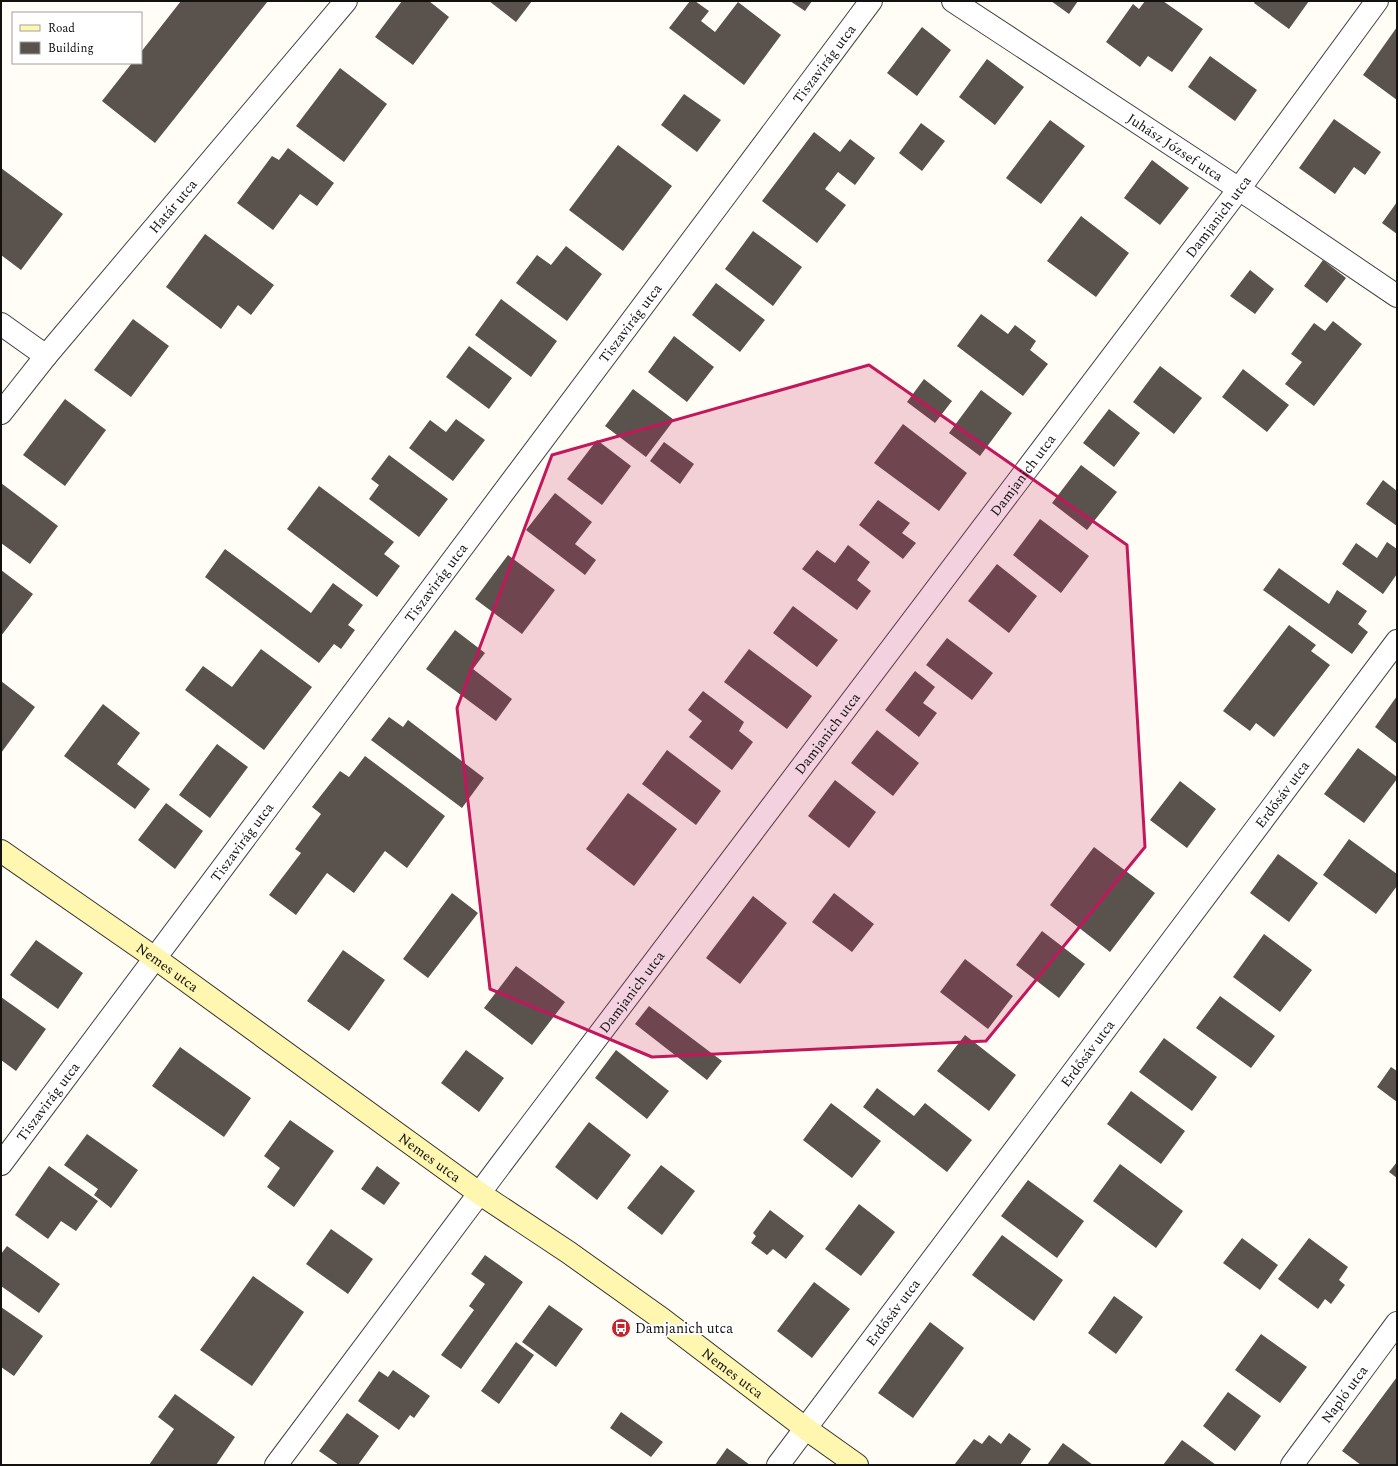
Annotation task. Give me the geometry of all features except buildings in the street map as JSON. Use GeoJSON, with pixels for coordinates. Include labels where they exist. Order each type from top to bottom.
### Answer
{"type":"FeatureCollection","features":[{"type":"Feature","properties":{"kind":"street","name":"Határ utca"},"geometry":{"type":"LineString","coordinates":[[1,413],[46,356],[346,1]]}},
{"type":"Feature","properties":{"kind":"street","name":"Tiszavirág utca"},"geometry":{"type":"LineString","coordinates":[[1,1164],[871,1]]}},
{"type":"Feature","properties":{"kind":"street","name":"Juhász József utca"},"geometry":{"type":"LineString","coordinates":[[953,1],[1239,188],[1397,296]]}},
{"type":"Feature","properties":{"kind":"street","name":"Damjanich utca"},"geometry":{"type":"LineString","coordinates":[[276,1465],[479,1193],[1239,188],[1377,1]]}},
{"type":"Feature","properties":{"kind":"street"},"geometry":{"type":"LineString","coordinates":[[1,324],[46,356]]}},
{"type":"Feature","properties":{"kind":"street","name":"Erdősáv utca"},"geometry":{"type":"LineString","coordinates":[[778,1465],[1397,641]]}},
{"type":"Feature","properties":{"kind":"street","name":"Nemes utca"},"geometry":{"type":"LineString","coordinates":[[1,851],[156,958],[479,1193],[612,1283],[662,1319],[805,1428],[857,1465]]}},
{"type":"Feature","properties":{"kind":"street","name":"Napló utca"},"geometry":{"type":"LineString","coordinates":[[1292,1465],[1397,1323]]}},
{"type":"Feature","properties":{"kind":"highlighted area"},"geometry":{"type":"Polygon","coordinates":[[[869,365],[1127,545],[1145,847],[986,1041],[652,1057],[490,989],[457,708],[552,455],[869,365]]]}},
{"type":"Feature","properties":{"kind":"place","name":"Damjanich utca"},"geometry":{"type":"Point","coordinates":[621,1328]}}]}
